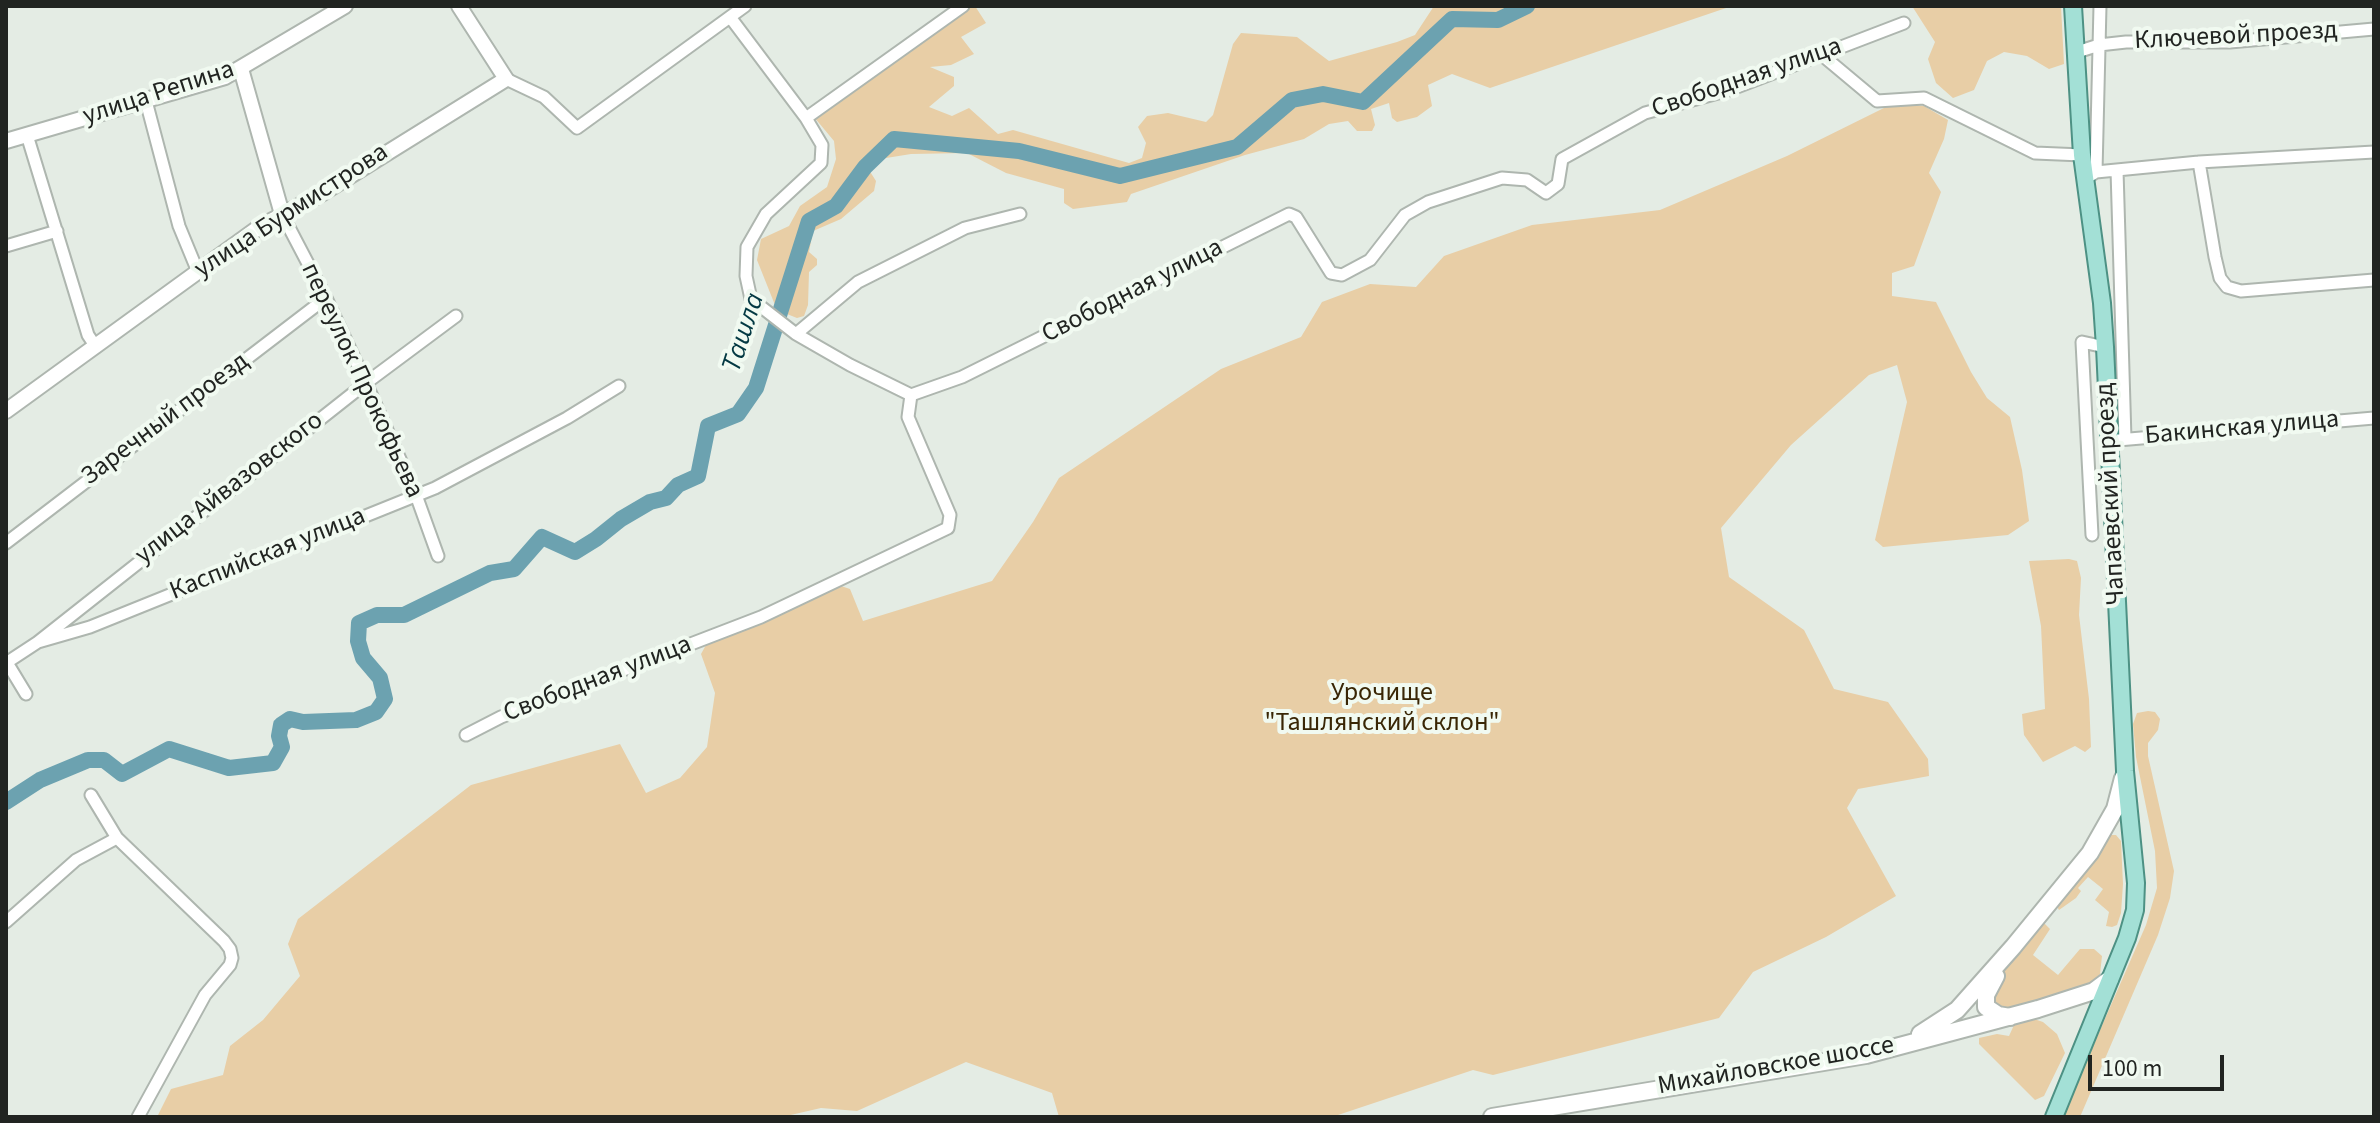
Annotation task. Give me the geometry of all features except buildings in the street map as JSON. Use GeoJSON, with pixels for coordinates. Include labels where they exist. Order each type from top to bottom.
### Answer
{"type":"FeatureCollection","features":[{"type":"Feature","properties":{"kind":"main road","name":"Чапаевский проезд"},"geometry":{"type":"LineString","coordinates":[[2054,1117],[2127,938],[2136,900],[2133,835],[2125,771],[2117,440],[2105,347],[2090,176],[2082,155],[2073,6]]}},
{"type":"Feature","properties":{"kind":"main road"},"geometry":{"type":"LineString","coordinates":[[1886,1050],[1927,1030],[1957,1010],[2013,947],[2090,853],[2115,809],[2125,771]]}},
{"type":"Feature","properties":{"kind":"main road"},"geometry":{"type":"LineString","coordinates":[[2010,1017],[1991,1012],[1985,1001],[1989,985],[2013,947]]}},
{"type":"Feature","properties":{"kind":"main road","name":"Михайловское шоссе"},"geometry":{"type":"LineString","coordinates":[[1492,1117],[1886,1050],[2057,1003],[2094,991],[2110,979]]}},
{"type":"Feature","properties":{"kind":"main road"},"geometry":{"type":"LineString","coordinates":[[2057,1003],[2082,1008],[2087,1017],[2087,1036]]}},
{"type":"Feature","properties":{"kind":"street","name":"улица Репина"},"geometry":{"type":"LineString","coordinates":[[6,141],[225,77],[345,6]]}},
{"type":"Feature","properties":{"kind":"street"},"geometry":{"type":"LineString","coordinates":[[459,6],[506,79],[544,97],[577,128],[745,6]]}},
{"type":"Feature","properties":{"kind":"street"},"geometry":{"type":"LineString","coordinates":[[806,118],[963,6]]}},
{"type":"Feature","properties":{"kind":"street","name":"Ключевой проезд"},"geometry":{"type":"LineString","coordinates":[[2090,176],[2100,6]]}},
{"type":"Feature","properties":{"kind":"street"},"geometry":{"type":"LineString","coordinates":[[730,17],[806,118],[822,145],[821,163],[766,214],[747,247],[746,276],[751,299],[796,334],[911,395]]}},
{"type":"Feature","properties":{"kind":"street","name":"Свободная улица"},"geometry":{"type":"LineString","coordinates":[[466,735],[501,717],[761,617],[948,528],[950,515],[908,417],[911,395],[962,377],[1289,214],[1296,217],[1331,273],[1342,275],[1370,260],[1405,215],[1428,202],[1502,178],[1527,180],[1546,193],[1558,184],[1562,159],[1645,113],[1729,90],[1904,23]]}},
{"type":"Feature","properties":{"kind":"street","name":"Ключевой проезд"},"geometry":{"type":"LineString","coordinates":[[2074,53],[2099,45],[2126,42],[2230,42],[2374,29]]}},
{"type":"Feature","properties":{"kind":"street"},"geometry":{"type":"LineString","coordinates":[[1822,55],[1877,101],[1924,98],[2035,153],[2082,155]]}},
{"type":"Feature","properties":{"kind":"street","name":"переулок Прокофьева"},"geometry":{"type":"LineString","coordinates":[[241,69],[282,214],[366,383],[416,495],[438,556]]}},
{"type":"Feature","properties":{"kind":"street","name":"улица Бурмистрова"},"geometry":{"type":"LineString","coordinates":[[6,411],[282,214],[321,194],[414,133],[506,79]]}},
{"type":"Feature","properties":{"kind":"street"},"geometry":{"type":"LineString","coordinates":[[146,101],[179,226],[198,272]]}},
{"type":"Feature","properties":{"kind":"street"},"geometry":{"type":"LineString","coordinates":[[27,135],[88,335],[96,347]]}},
{"type":"Feature","properties":{"kind":"street"},"geometry":{"type":"LineString","coordinates":[[2090,176],[2117,170],[2199,162],[2374,152]]}},
{"type":"Feature","properties":{"kind":"street"},"geometry":{"type":"LineString","coordinates":[[2199,162],[2215,257],[2220,278],[2227,287],[2241,291],[2374,280]]}},
{"type":"Feature","properties":{"kind":"street"},"geometry":{"type":"LineString","coordinates":[[2117,170],[2117,440]]}},
{"type":"Feature","properties":{"kind":"street"},"geometry":{"type":"LineString","coordinates":[[796,334],[858,282],[965,228],[1020,214]]}},
{"type":"Feature","properties":{"kind":"street"},"geometry":{"type":"LineString","coordinates":[[6,246],[57,231]]}},
{"type":"Feature","properties":{"kind":"street","name":"Заречный проезд"},"geometry":{"type":"LineString","coordinates":[[6,543],[326,298]]}},
{"type":"Feature","properties":{"kind":"street","name":"улица Айвазовского"},"geometry":{"type":"LineString","coordinates":[[6,662],[38,642],[366,383],[456,316]]}},
{"type":"Feature","properties":{"kind":"street"},"geometry":{"type":"LineString","coordinates":[[2092,535],[2082,342],[2105,347]]}},
{"type":"Feature","properties":{"kind":"street","name":"Каспийская улица"},"geometry":{"type":"LineString","coordinates":[[38,642],[90,627],[416,495],[567,418],[619,386]]}},
{"type":"Feature","properties":{"kind":"street","name":"Бакинская улица"},"geometry":{"type":"LineString","coordinates":[[2117,440],[2374,418]]}},
{"type":"Feature","properties":{"kind":"street"},"geometry":{"type":"LineString","coordinates":[[6,662],[26,694]]}},
{"type":"Feature","properties":{"kind":"street"},"geometry":{"type":"LineString","coordinates":[[91,795],[117,838],[230,949],[230,965],[205,995],[138,1117]]}},
{"type":"Feature","properties":{"kind":"street"},"geometry":{"type":"LineString","coordinates":[[6,922],[76,860],[117,838]]}},
{"type":"Feature","properties":{"kind":"green space"},"geometry":{"type":"Polygon","coordinates":[[[969,6],[975,6],[986,23],[961,37],[974,54],[951,65],[930,67],[954,77],[954,86],[929,107],[952,116],[969,108],[998,134],[1013,130],[1129,163],[1142,158],[1146,143],[1138,127],[1147,116],[1168,113],[1206,122],[1213,115],[1233,44],[1241,33],[1297,37],[1329,61],[1415,35],[1434,6],[1732,6],[1490,88],[1452,74],[1428,85],[1432,106],[1417,117],[1397,122],[1392,118],[1389,103],[1371,109],[1375,125],[1372,131],[1357,131],[1348,121],[1329,124],[1304,139],[1245,155],[1131,194],[1127,202],[1073,209],[1064,203],[1064,189],[1006,173],[967,153],[911,154],[880,159],[869,170],[876,181],[874,191],[841,219],[813,231],[809,252],[817,259],[817,265],[809,272],[808,305],[804,316],[797,318],[777,310],[757,260],[761,239],[789,226],[800,206],[827,187],[836,159],[834,141],[814,117],[969,6]]]}},
{"type":"Feature","properties":{"kind":"green space"},"geometry":{"type":"Polygon","coordinates":[[[1912,6],[2061,6],[2064,64],[2049,69],[2027,56],[2004,52],[1987,61],[1974,90],[1953,98],[1936,83],[1928,59],[1935,42],[1912,6]]]}},
{"type":"Feature","properties":{"kind":"green space","name":"Урочище \"Ташлянский склон\""},"geometry":{"type":"Polygon","coordinates":[[[1892,104],[1924,106],[1948,120],[1944,139],[1929,173],[1941,192],[1914,266],[1892,273],[1892,296],[1936,302],[1987,398],[2010,417],[2029,521],[2008,535],[1883,547],[1875,540],[1907,402],[1897,365],[1869,375],[1791,445],[1721,528],[1729,577],[1804,630],[1834,689],[1888,702],[1928,759],[1929,776],[1858,789],[1847,808],[1896,896],[1826,937],[1753,972],[1719,1018],[1493,1075],[1473,1070],[1332,1117],[1059,1117],[1052,1093],[966,1062],[857,1111],[821,1108],[782,1117],[157,1117],[171,1089],[223,1075],[230,1046],[263,1020],[300,976],[288,944],[298,919],[471,785],[620,744],[646,793],[680,778],[707,747],[715,693],[701,654],[706,645],[764,623],[841,586],[850,589],[863,621],[992,581],[1059,478],[1221,369],[1301,337],[1322,302],[1370,284],[1416,287],[1444,256],[1532,225],[1660,210],[1787,156],[1892,104]]]}},
{"type":"Feature","properties":{"kind":"green space"},"geometry":{"type":"Polygon","coordinates":[[[2029,561],[2077,561],[2081,578],[2079,615],[2091,747],[2085,752],[2075,746],[2043,762],[2024,735],[2022,714],[2045,709],[2041,626],[2029,561]]]}},
{"type":"Feature","properties":{"kind":"green space"},"geometry":{"type":"Polygon","coordinates":[[[2155,712],[2160,719],[2158,730],[2148,743],[2148,756],[2174,871],[2170,898],[2158,935],[2080,1117],[2062,1117],[2146,925],[2157,888],[2155,851],[2136,757],[2133,724],[2137,713],[2155,712]]]}},
{"type":"Feature","properties":{"kind":"green space"},"geometry":{"type":"Polygon","coordinates":[[[2110,835],[2116,835],[2121,841],[2123,884],[2121,913],[2117,925],[2112,927],[2106,926],[2109,912],[2095,900],[2103,889],[2088,877],[2078,888],[2081,891],[2076,898],[2059,910],[2056,905],[2110,835]]]}},
{"type":"Feature","properties":{"kind":"green space"},"geometry":{"type":"Polygon","coordinates":[[[2044,923],[2050,929],[2033,955],[2058,975],[2080,949],[2094,949],[2102,956],[2100,974],[2084,992],[2004,1010],[1994,1005],[1993,985],[2039,925],[2044,923]]]}},
{"type":"Feature","properties":{"kind":"green space"},"geometry":{"type":"Polygon","coordinates":[[[2034,1019],[2043,1022],[2057,1034],[2065,1053],[2044,1096],[2035,1100],[1979,1044],[1979,1038],[1997,1034],[2009,1036],[2014,1025],[2034,1019]]]}},
{"type":"Feature","properties":{"kind":"waterway","name":"Ташла"},"geometry":{"type":"LineString","coordinates":[[6,802],[40,780],[88,760],[104,760],[122,774],[169,749],[229,768],[273,763],[282,747],[279,736],[281,725],[290,719],[303,722],[356,720],[376,712],[385,699],[380,678],[363,658],[358,641],[359,623],[377,615],[404,615],[490,573],[514,569],[542,537],[575,552],[621,519],[650,502],[666,498],[678,485],[698,476],[708,426],[738,414],[756,388],[809,221],[836,206],[865,167],[894,139],[1019,151],[1120,176],[1237,147],[1292,100],[1323,94],[1363,102],[1452,19],[1498,20],[1527,6]]}}]}
